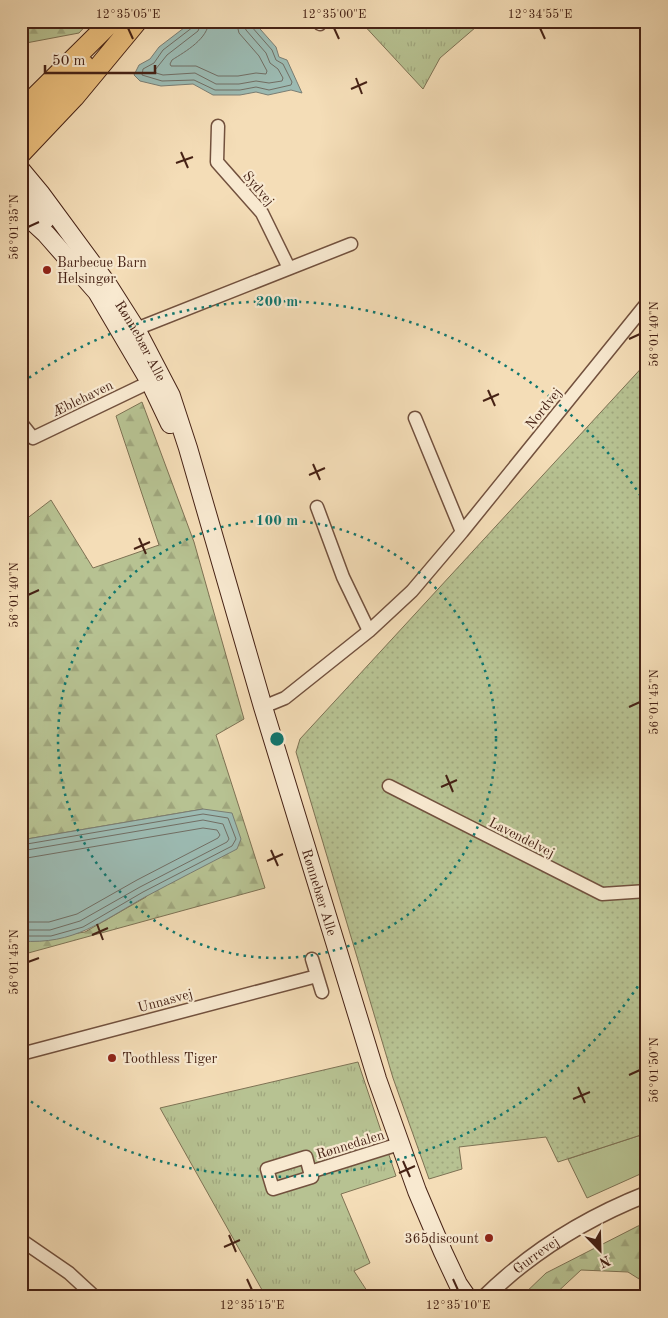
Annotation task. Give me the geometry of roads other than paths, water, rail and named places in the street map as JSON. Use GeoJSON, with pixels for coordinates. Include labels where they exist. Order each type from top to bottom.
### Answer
{"type":"FeatureCollection","features":[{"type":"Feature","properties":{"kind":"main road"},"geometry":{"type":"LineString","coordinates":[[21,111],[112,21]]}},
{"type":"Feature","properties":{"kind":"main road"},"geometry":{"type":"LineString","coordinates":[[21,132],[101,46],[121,21]]}},
{"type":"Feature","properties":{"kind":"main road"},"geometry":{"type":"LineString","coordinates":[[21,153],[74,97],[136,21]]}},
{"type":"Feature","properties":{"kind":"main road","name":"Rønnebær Alle"},"geometry":{"type":"LineString","coordinates":[[21,170],[108,284],[136,329],[156,379]]}},
{"type":"Feature","properties":{"kind":"main road"},"geometry":{"type":"LineString","coordinates":[[21,193],[52,228],[108,284]]}},
{"type":"Feature","properties":{"kind":"main road","name":"Rønnebær Alle"},"geometry":{"type":"LineString","coordinates":[[21,211],[46,234],[97,292],[156,379],[171,396],[188,448],[263,707],[377,1079],[399,1144],[443,1252],[458,1284],[467,1297]]}},
{"type":"Feature","properties":{"kind":"street","name":"Sydvej"},"geometry":{"type":"LineString","coordinates":[[218,126],[217,162],[262,213],[289,268]]}},
{"type":"Feature","properties":{"kind":"street"},"geometry":{"type":"LineString","coordinates":[[136,329],[350,244]]}},
{"type":"Feature","properties":{"kind":"street","name":"Nordvej"},"geometry":{"type":"LineString","coordinates":[[263,707],[286,698],[369,631],[412,590],[462,532],[647,303]]}},
{"type":"Feature","properties":{"kind":"street","name":"Æblehaven"},"geometry":{"type":"LineString","coordinates":[[21,423],[33,438],[156,379]]}},
{"type":"Feature","properties":{"kind":"street"},"geometry":{"type":"LineString","coordinates":[[415,418],[462,532]]}},
{"type":"Feature","properties":{"kind":"street"},"geometry":{"type":"LineString","coordinates":[[316,507],[343,577],[369,631]]}},
{"type":"Feature","properties":{"kind":"street","name":"Lavendelvej"},"geometry":{"type":"LineString","coordinates":[[389,786],[602,894],[647,892]]}},
{"type":"Feature","properties":{"kind":"street"},"geometry":{"type":"LineString","coordinates":[[312,959],[322,992]]}},
{"type":"Feature","properties":{"kind":"street","name":"Unnasvej"},"geometry":{"type":"LineString","coordinates":[[21,1054],[317,976]]}},
{"type":"Feature","properties":{"kind":"street","name":"Rønnedalen"},"geometry":{"type":"LineString","coordinates":[[310,1172],[399,1144]]}},
{"type":"Feature","properties":{"kind":"street","name":"Gurrevej"},"geometry":{"type":"LineString","coordinates":[[485,1297],[506,1276],[580,1224],[618,1205],[647,1194]]}},
{"type":"Feature","properties":{"kind":"street"},"geometry":{"type":"LineString","coordinates":[[21,1240],[69,1273],[95,1297]]}},
{"type":"Feature","properties":{"kind":"water"},"geometry":{"type":"Polygon","coordinates":[[[193,21],[253,21],[276,47],[279,57],[287,60],[302,93],[291,90],[268,95],[256,92],[240,95],[213,95],[193,84],[161,86],[140,81],[134,75],[139,65],[150,59],[159,47],[193,21]]]}},
{"type":"Feature","properties":{"kind":"water"},"geometry":{"type":"Polygon","coordinates":[[[203,809],[232,813],[241,839],[237,849],[87,930],[57,939],[21,941],[21,840],[203,809]]]}},
{"type":"Feature","properties":{"kind":"place","name":"Barbecue Barn Helsingør"},"geometry":{"type":"Point","coordinates":[47,270]}},
{"type":"Feature","properties":{"kind":"place","name":"Toothless Tiger"},"geometry":{"type":"Point","coordinates":[112,1058]}},
{"type":"Feature","properties":{"kind":"place","name":"365discount"},"geometry":{"type":"Point","coordinates":[489,1238]}}]}
